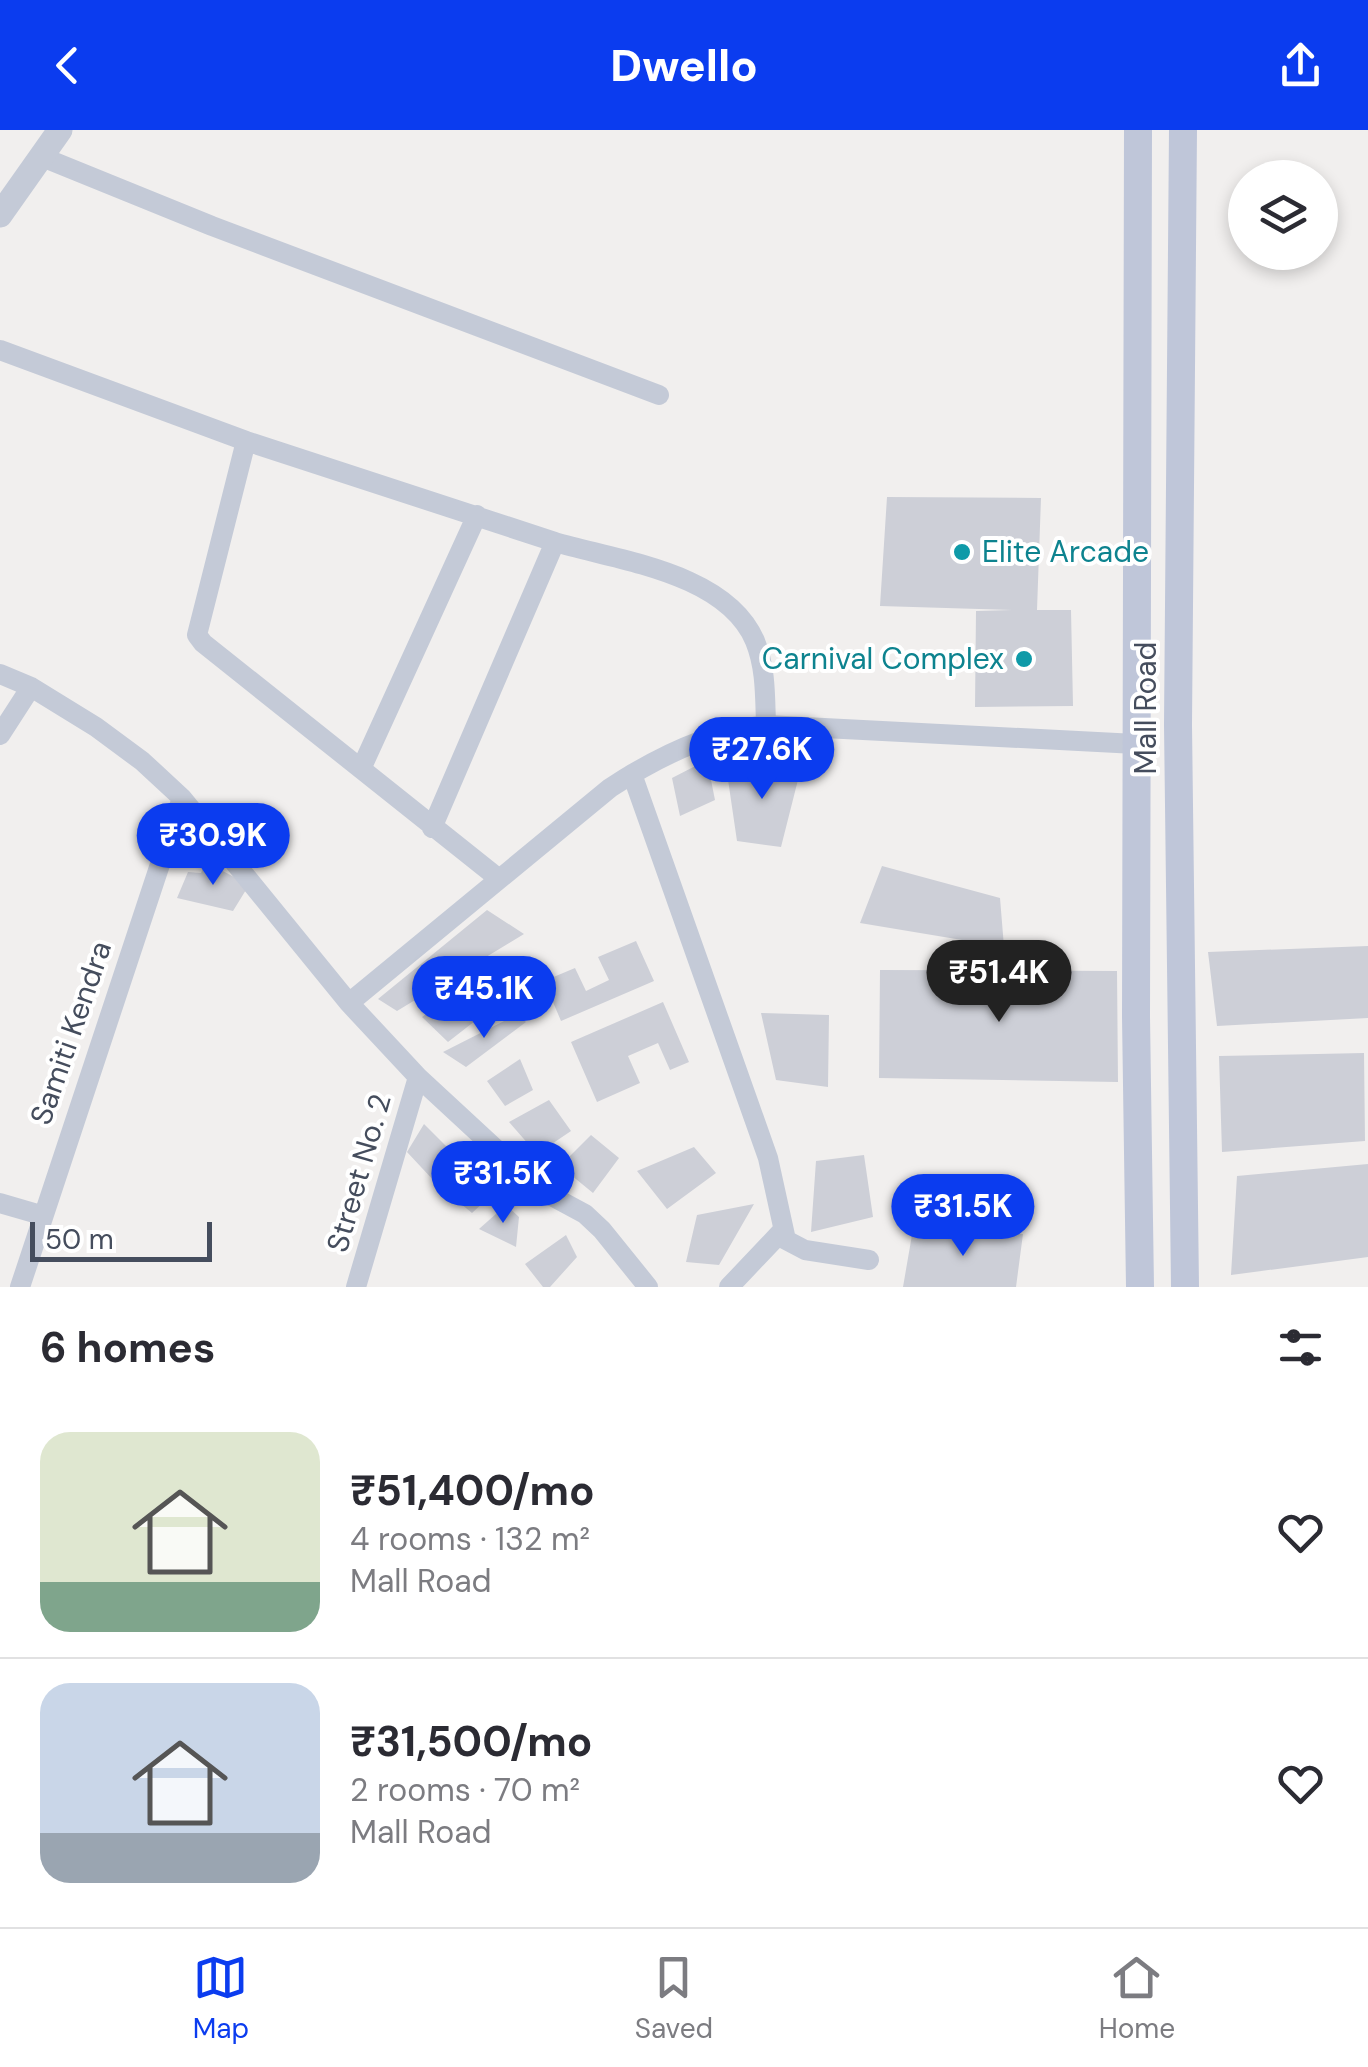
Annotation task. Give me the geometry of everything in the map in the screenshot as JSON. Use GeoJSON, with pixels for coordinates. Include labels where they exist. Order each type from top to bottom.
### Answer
{"type":"FeatureCollection","features":[{"type":"Feature","properties":{"kind":"main road","name":"Mall Road"},"geometry":{"type":"LineString","coordinates":[[1138,130],[1136,744],[1140,1287]]}},
{"type":"Feature","properties":{"kind":"main road","name":"Mall Road"},"geometry":{"type":"LineString","coordinates":[[1182,130],[1178,725],[1186,1287]]}},
{"type":"Feature","properties":{"kind":"street"},"geometry":{"type":"LineString","coordinates":[[0,215],[60,130]]}},
{"type":"Feature","properties":{"kind":"street"},"geometry":{"type":"LineString","coordinates":[[42,157],[248,240],[659,394]]}},
{"type":"Feature","properties":{"kind":"street"},"geometry":{"type":"LineString","coordinates":[[0,350],[246,441],[555,542],[694,582],[740,614],[755,642],[765,676],[766,725]]}},
{"type":"Feature","properties":{"kind":"street"},"geometry":{"type":"LineString","coordinates":[[246,441],[197,635],[202,643],[498,878]]}},
{"type":"Feature","properties":{"kind":"street"},"geometry":{"type":"LineString","coordinates":[[361,769],[476,515]]}},
{"type":"Feature","properties":{"kind":"street"},"geometry":{"type":"LineString","coordinates":[[432,828],[555,542]]}},
{"type":"Feature","properties":{"kind":"street"},"geometry":{"type":"LineString","coordinates":[[0,674],[31,687],[127,750],[182,798],[349,1003],[418,1077],[526,1177],[585,1214],[648,1287]]}},
{"type":"Feature","properties":{"kind":"street"},"geometry":{"type":"LineString","coordinates":[[0,736],[31,687]]}},
{"type":"Feature","properties":{"kind":"street"},"geometry":{"type":"LineString","coordinates":[[349,1003],[498,878],[632,774],[652,762],[724,734],[766,725],[1136,744]]}},
{"type":"Feature","properties":{"kind":"street"},"geometry":{"type":"LineString","coordinates":[[632,774],[768,1158],[783,1230],[792,1246],[869,1260]]}},
{"type":"Feature","properties":{"kind":"street","name":"Samiti Kendra"},"geometry":{"type":"LineString","coordinates":[[20,1287],[182,798]]}},
{"type":"Feature","properties":{"kind":"street","name":"Street No. 2"},"geometry":{"type":"LineString","coordinates":[[356,1287],[418,1077]]}},
{"type":"Feature","properties":{"kind":"street"},"geometry":{"type":"LineString","coordinates":[[0,1203],[41,1216]]}},
{"type":"Feature","properties":{"kind":"street"},"geometry":{"type":"LineString","coordinates":[[729,1287],[783,1230]]}},
{"type":"Feature","properties":{"kind":"building","name":"Elite Arcade"},"geometry":{"type":"Polygon","coordinates":[[[887,497],[1041,498],[1037,610],[1071,610],[1073,706],[975,707],[976,611],[1012,610],[880,606],[887,497]]]}},
{"type":"Feature","properties":{"kind":"building"},"geometry":{"type":"Polygon","coordinates":[[[707,760],[715,800],[680,816],[672,778],[707,760]]]}},
{"type":"Feature","properties":{"kind":"building"},"geometry":{"type":"Polygon","coordinates":[[[726,766],[801,768],[781,847],[737,841],[726,766]]]}},
{"type":"Feature","properties":{"kind":"building"},"geometry":{"type":"Polygon","coordinates":[[[206,862],[249,885],[233,911],[177,898],[188,872],[201,873],[206,862]]]}},
{"type":"Feature","properties":{"kind":"building"},"geometry":{"type":"Polygon","coordinates":[[[882,866],[1000,898],[1004,947],[860,923],[882,866]]]}},
{"type":"Feature","properties":{"kind":"building"},"geometry":{"type":"Polygon","coordinates":[[[487,910],[524,934],[397,1011],[378,999],[487,910]]]}},
{"type":"Feature","properties":{"kind":"building"},"geometry":{"type":"Polygon","coordinates":[[[636,941],[654,981],[561,1021],[544,981],[575,968],[586,991],[609,980],[598,957],[636,941]]]}},
{"type":"Feature","properties":{"kind":"building"},"geometry":{"type":"Polygon","coordinates":[[[1368,946],[1368,1018],[1217,1026],[1208,952],[1368,946]]]}},
{"type":"Feature","properties":{"kind":"building"},"geometry":{"type":"Polygon","coordinates":[[[880,970],[1117,971],[1118,1082],[879,1078],[880,970]]]}},
{"type":"Feature","properties":{"kind":"building"},"geometry":{"type":"Polygon","coordinates":[[[480,975],[507,996],[448,1042],[422,1017],[480,975]]]}},
{"type":"Feature","properties":{"kind":"building"},"geometry":{"type":"Polygon","coordinates":[[[663,1002],[689,1062],[670,1070],[658,1043],[628,1056],[640,1083],[597,1102],[571,1042],[663,1002]]]}},
{"type":"Feature","properties":{"kind":"building"},"geometry":{"type":"Polygon","coordinates":[[[761,1013],[829,1015],[828,1087],[776,1080],[761,1013]]]}},
{"type":"Feature","properties":{"kind":"building"},"geometry":{"type":"Polygon","coordinates":[[[518,1014],[526,1022],[466,1067],[443,1052],[518,1014]]]}},
{"type":"Feature","properties":{"kind":"building"},"geometry":{"type":"Polygon","coordinates":[[[1364,1053],[1365,1141],[1222,1152],[1219,1056],[1364,1053]]]}},
{"type":"Feature","properties":{"kind":"building"},"geometry":{"type":"Polygon","coordinates":[[[520,1059],[533,1090],[505,1106],[487,1081],[520,1059]]]}},
{"type":"Feature","properties":{"kind":"building"},"geometry":{"type":"Polygon","coordinates":[[[549,1100],[571,1131],[537,1154],[509,1122],[549,1100]]]}},
{"type":"Feature","properties":{"kind":"building"},"geometry":{"type":"Polygon","coordinates":[[[424,1124],[452,1152],[435,1182],[407,1152],[424,1124]]]}},
{"type":"Feature","properties":{"kind":"building"},"geometry":{"type":"Polygon","coordinates":[[[591,1135],[619,1158],[593,1193],[560,1166],[591,1135]]]}},
{"type":"Feature","properties":{"kind":"building"},"geometry":{"type":"Polygon","coordinates":[[[694,1147],[716,1173],[667,1209],[637,1171],[694,1147]]]}},
{"type":"Feature","properties":{"kind":"building"},"geometry":{"type":"Polygon","coordinates":[[[864,1155],[873,1217],[811,1232],[816,1161],[864,1155]]]}},
{"type":"Feature","properties":{"kind":"building"},"geometry":{"type":"Polygon","coordinates":[[[472,1160],[497,1190],[472,1213],[449,1194],[472,1160]]]}},
{"type":"Feature","properties":{"kind":"building"},"geometry":{"type":"Polygon","coordinates":[[[1368,1164],[1368,1257],[1231,1275],[1237,1176],[1368,1164]]]}},
{"type":"Feature","properties":{"kind":"building"},"geometry":{"type":"Polygon","coordinates":[[[754,1204],[719,1265],[686,1262],[697,1215],[754,1204]]]}},
{"type":"Feature","properties":{"kind":"building"},"geometry":{"type":"Polygon","coordinates":[[[506,1205],[519,1217],[516,1247],[479,1229],[506,1205]]]}},
{"type":"Feature","properties":{"kind":"building"},"geometry":{"type":"Polygon","coordinates":[[[913,1229],[1023,1234],[1016,1287],[903,1287],[913,1229]]]}},
{"type":"Feature","properties":{"kind":"building"},"geometry":{"type":"Polygon","coordinates":[[[566,1235],[577,1257],[550,1287],[543,1287],[525,1264],[566,1235]]]}},
{"type":"Feature","properties":{"kind":"place","name":"Elite Arcade"},"geometry":{"type":"Point","coordinates":[962,552]}},
{"type":"Feature","properties":{"kind":"place","name":"Carnival Complex"},"geometry":{"type":"Point","coordinates":[1024,659]}}]}
